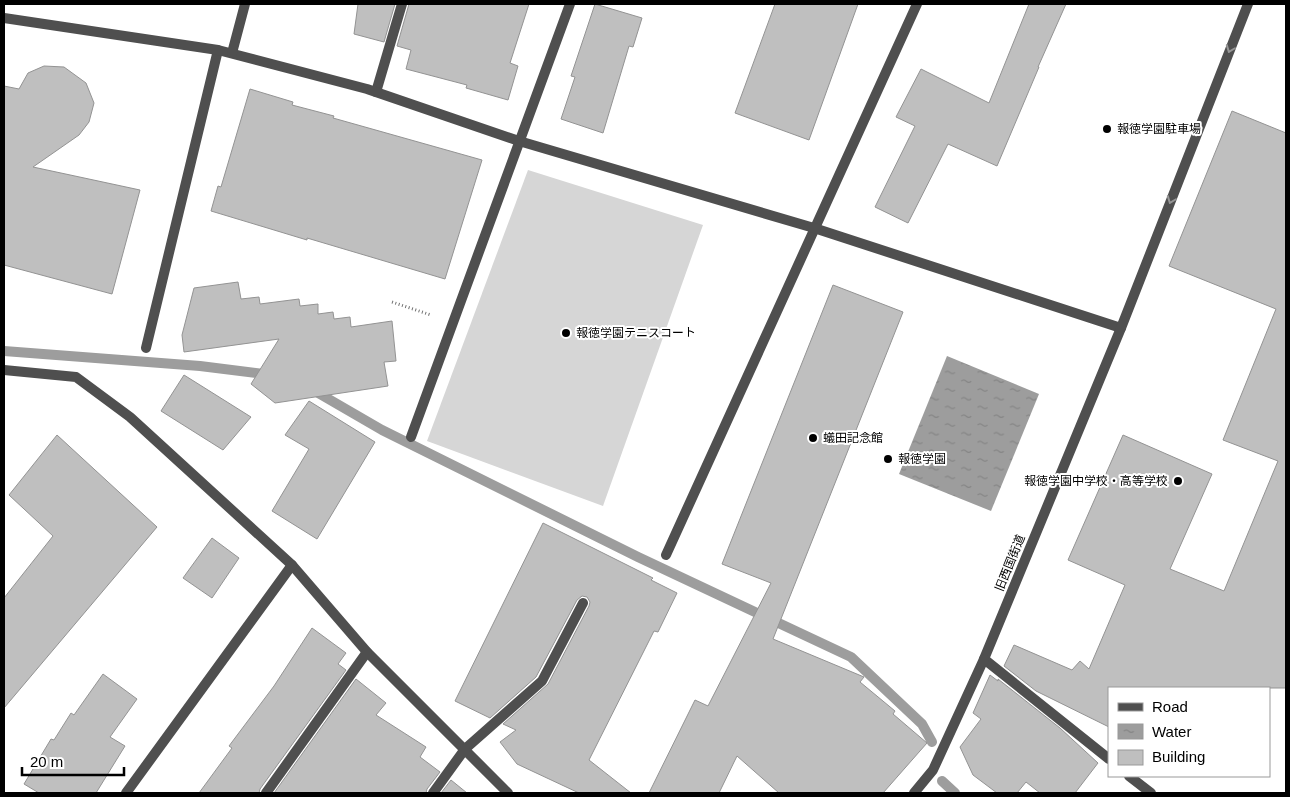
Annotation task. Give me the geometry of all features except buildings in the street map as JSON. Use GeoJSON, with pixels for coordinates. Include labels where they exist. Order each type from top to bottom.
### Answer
{"type":"FeatureCollection","features":[{"type":"Feature","properties":{"kind":"street"},"geometry":{"type":"LineString","coordinates":[[232,54],[245,4]]}},
{"type":"Feature","properties":{"kind":"street"},"geometry":{"type":"LineString","coordinates":[[376,92],[402,4]]}},
{"type":"Feature","properties":{"kind":"street"},"geometry":{"type":"LineString","coordinates":[[410,437],[570,4]]}},
{"type":"Feature","properties":{"kind":"street"},"geometry":{"type":"LineString","coordinates":[[666,555],[917,4]]}},
{"type":"Feature","properties":{"kind":"street","name":"旧西国街道"},"geometry":{"type":"LineString","coordinates":[[914,793],[933,770],[984,659],[1121,328],[1248,4]]}},
{"type":"Feature","properties":{"kind":"street"},"geometry":{"type":"LineString","coordinates":[[4,18],[218,50],[376,92],[519,141],[814,228],[1121,328]]}},
{"type":"Feature","properties":{"kind":"street"},"geometry":{"type":"LineString","coordinates":[[146,348],[218,50]]}},
{"type":"Feature","properties":{"kind":"street"},"geometry":{"type":"LineString","coordinates":[[4,370],[76,376],[130,417],[292,565],[367,652],[508,793]]}},
{"type":"Feature","properties":{"kind":"street"},"geometry":{"type":"LineString","coordinates":[[126,793],[292,565]]}},
{"type":"Feature","properties":{"kind":"street"},"geometry":{"type":"LineString","coordinates":[[433,793],[465,749],[542,681],[582,603]]}},
{"type":"Feature","properties":{"kind":"street"},"geometry":{"type":"LineString","coordinates":[[266,793],[367,652]]}},
{"type":"Feature","properties":{"kind":"street"},"geometry":{"type":"LineString","coordinates":[[984,659],[1108,758]]}},
{"type":"Feature","properties":{"kind":"street"},"geometry":{"type":"LineString","coordinates":[[1130,777],[1150,793]]}},
{"type":"Feature","properties":{"kind":"path"},"geometry":{"type":"LineString","coordinates":[[392,302],[452,323]]}},
{"type":"Feature","properties":{"kind":"shaded area","name":"報徳学園テニスコート"},"geometry":{"type":"Polygon","coordinates":[[[528,170],[703,225],[603,506],[427,441],[528,170]]]}},
{"type":"Feature","properties":{"kind":"water"},"geometry":{"type":"Polygon","coordinates":[[[947,356],[1039,394],[991,511],[899,474],[947,356]]]}},
{"type":"Feature","properties":{"kind":"waterway"},"geometry":{"type":"LineString","coordinates":[[4,351],[200,366],[272,375]]}},
{"type":"Feature","properties":{"kind":"waterway"},"geometry":{"type":"LineString","coordinates":[[313,390],[382,430],[638,557],[851,657],[922,724],[932,742]]}},
{"type":"Feature","properties":{"kind":"waterway"},"geometry":{"type":"LineString","coordinates":[[942,781],[955,793]]}},
{"type":"Feature","properties":{"kind":"place","name":"報徳学園駐車場"},"geometry":{"type":"Point","coordinates":[1107,129]}},
{"type":"Feature","properties":{"kind":"place","name":"報徳学園テニスコート"},"geometry":{"type":"Point","coordinates":[566,333]}},
{"type":"Feature","properties":{"kind":"place","name":"蟻田記念館"},"geometry":{"type":"Point","coordinates":[813,438]}},
{"type":"Feature","properties":{"kind":"place","name":"報徳学園"},"geometry":{"type":"Point","coordinates":[888,459]}},
{"type":"Feature","properties":{"kind":"place","name":"報徳学園中学校・高等学校"},"geometry":{"type":"Point","coordinates":[1178,481]}}]}
